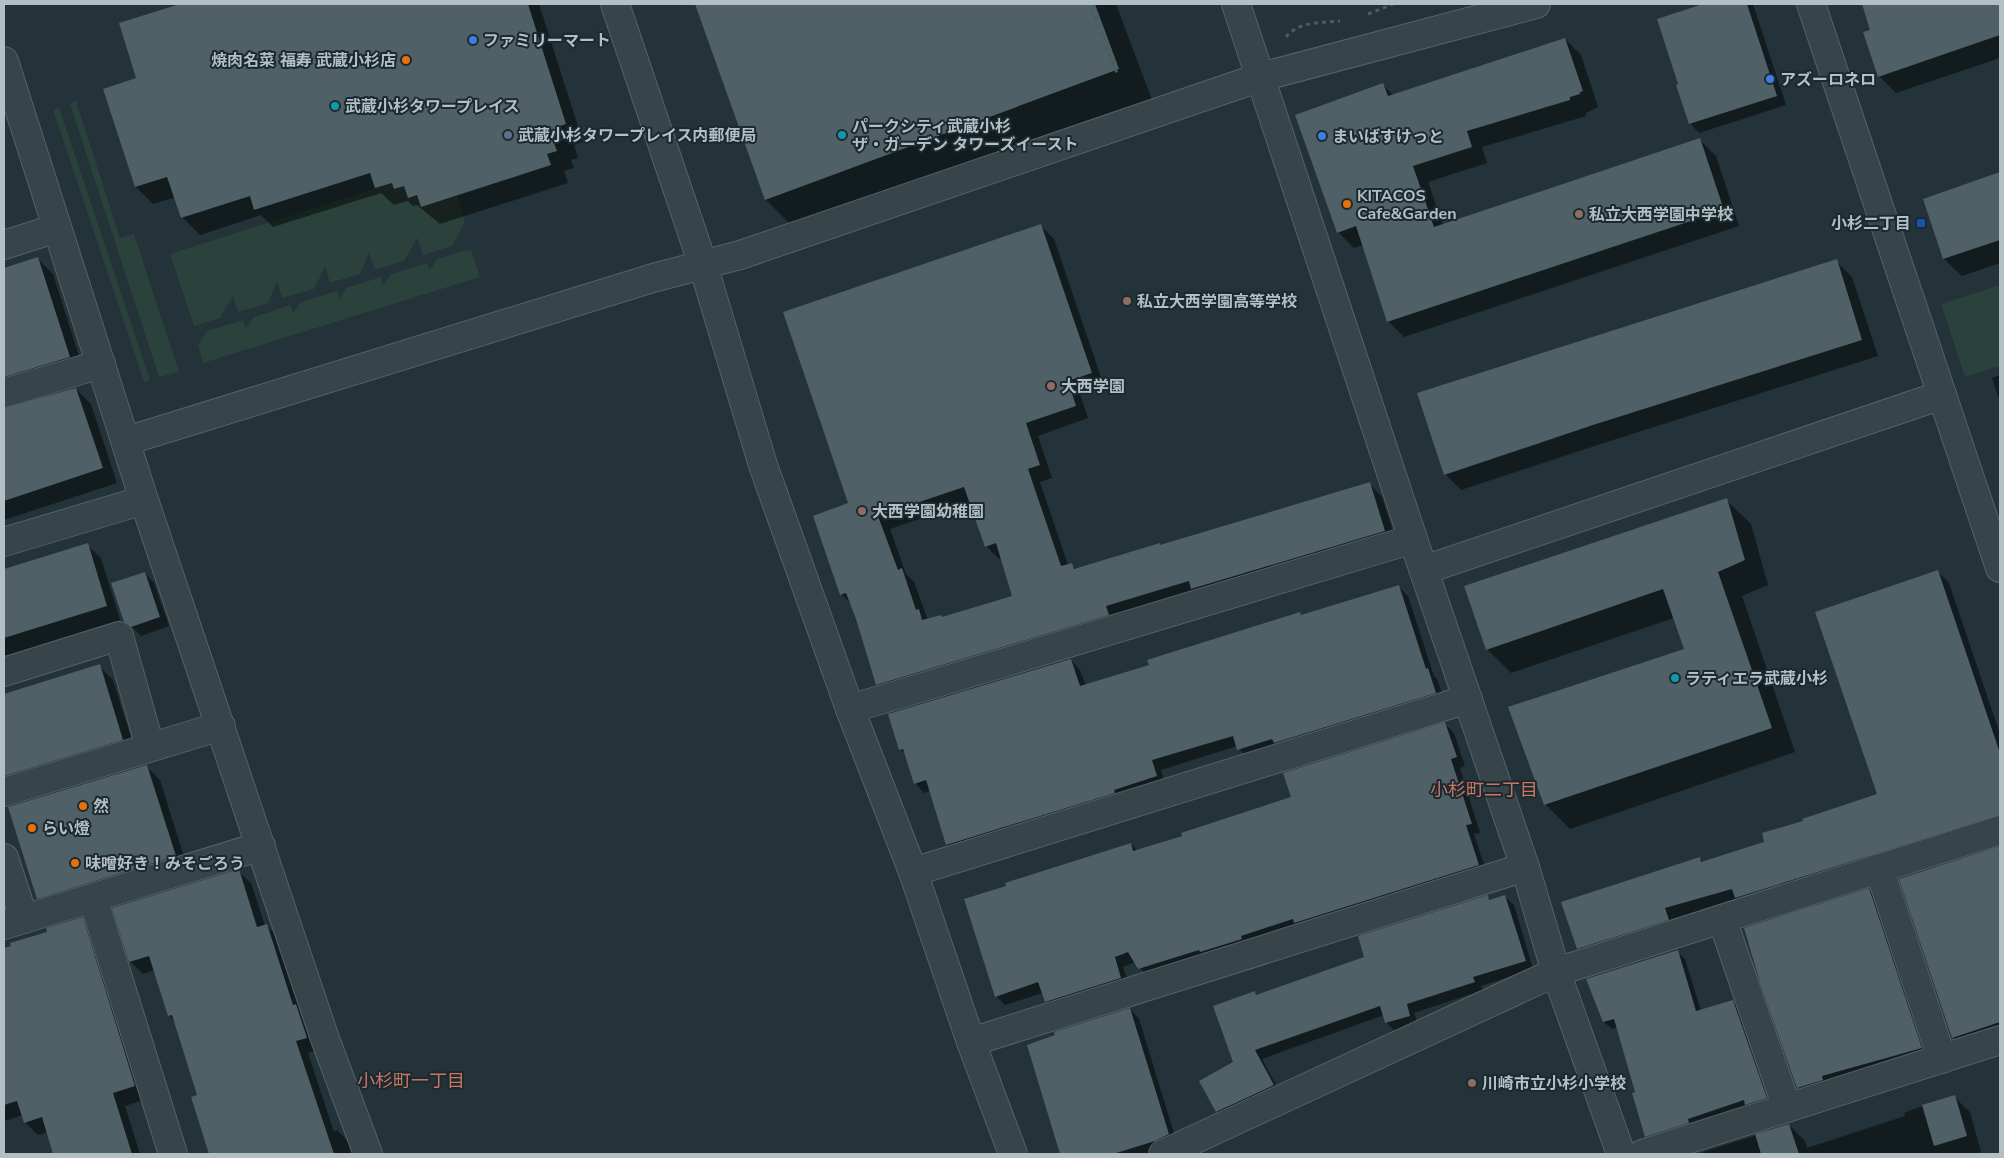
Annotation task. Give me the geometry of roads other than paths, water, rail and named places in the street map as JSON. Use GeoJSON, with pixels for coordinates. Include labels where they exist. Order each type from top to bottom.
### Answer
{"type":"FeatureCollection","features":[{"type":"Feature","properties":{"kind":"street"},"geometry":{"type":"LineString","coordinates":[[615,4],[703,265],[763,465],[850,709],[913,872],[970,1042],[1013,1154]]}},
{"type":"Feature","properties":{"kind":"street"},"geometry":{"type":"LineString","coordinates":[[1236,4],[1524,867],[1556,972],[1621,1154]]}},
{"type":"Feature","properties":{"kind":"street"},"geometry":{"type":"LineString","coordinates":[[126,441],[653,278],[740,255],[1261,77],[1536,4]]}},
{"type":"Feature","properties":{"kind":"street"},"geometry":{"type":"LineString","coordinates":[[1811,4],[1942,395],[1994,531],[2000,568]]}},
{"type":"Feature","properties":{"kind":"street"},"geometry":{"type":"LineString","coordinates":[[4,61],[144,500],[324,1036],[368,1154]]}},
{"type":"Feature","properties":{"kind":"street"},"geometry":{"type":"LineString","coordinates":[[4,245],[57,228]]}},
{"type":"Feature","properties":{"kind":"street"},"geometry":{"type":"LineString","coordinates":[[4,393],[101,364]]}},
{"type":"Feature","properties":{"kind":"street"},"geometry":{"type":"LineString","coordinates":[[1424,570],[1942,395]]}},
{"type":"Feature","properties":{"kind":"street"},"geometry":{"type":"LineString","coordinates":[[4,542],[144,500]]}},
{"type":"Feature","properties":{"kind":"street"},"geometry":{"type":"LineString","coordinates":[[850,709],[1413,539]]}},
{"type":"Feature","properties":{"kind":"street"},"geometry":{"type":"LineString","coordinates":[[4,672],[120,636],[150,747]]}},
{"type":"Feature","properties":{"kind":"street"},"geometry":{"type":"LineString","coordinates":[[913,872],[1468,699]]}},
{"type":"Feature","properties":{"kind":"street"},"geometry":{"type":"LineString","coordinates":[[4,792],[221,726]]}},
{"type":"Feature","properties":{"kind":"street"},"geometry":{"type":"LineString","coordinates":[[1163,1154],[1556,972],[2000,830]]}},
{"type":"Feature","properties":{"kind":"street"},"geometry":{"type":"LineString","coordinates":[[4,858],[14,922],[261,846]]}},
{"type":"Feature","properties":{"kind":"street"},"geometry":{"type":"LineString","coordinates":[[970,1042],[1524,867]]}},
{"type":"Feature","properties":{"kind":"street"},"geometry":{"type":"LineString","coordinates":[[1879,868],[1942,1059]]}},
{"type":"Feature","properties":{"kind":"street"},"geometry":{"type":"LineString","coordinates":[[93,898],[173,1154]]}},
{"type":"Feature","properties":{"kind":"street"},"geometry":{"type":"LineString","coordinates":[[1722,919],[1787,1108]]}},
{"type":"Feature","properties":{"kind":"street"},"geometry":{"type":"LineString","coordinates":[[1642,1154],[2000,1040]]}},
{"type":"Feature","properties":{"kind":"place","name":"ファミリーマート"},"geometry":{"type":"Point","coordinates":[473,40]}},
{"type":"Feature","properties":{"kind":"place","name":"焼肉名菜 福寿 武蔵小杉店"},"geometry":{"type":"Point","coordinates":[406,60]}},
{"type":"Feature","properties":{"kind":"place","name":"アズーロネロ"},"geometry":{"type":"Point","coordinates":[1770,79]}},
{"type":"Feature","properties":{"kind":"place","name":"武蔵小杉タワープレイス"},"geometry":{"type":"Point","coordinates":[335,106]}},
{"type":"Feature","properties":{"kind":"place","name":"武蔵小杉タワープレイス内郵便局"},"geometry":{"type":"Point","coordinates":[508,135]}},
{"type":"Feature","properties":{"kind":"place","name":"パークシティ武蔵小杉 ザ・ガーデン タワーズイースト"},"geometry":{"type":"Point","coordinates":[842,135]}},
{"type":"Feature","properties":{"kind":"place","name":"まいばすけっと"},"geometry":{"type":"Point","coordinates":[1322,136]}},
{"type":"Feature","properties":{"kind":"place","name":"KITACOS Cafe&Garden"},"geometry":{"type":"Point","coordinates":[1347,204]}},
{"type":"Feature","properties":{"kind":"place","name":"私立大西学園中学校"},"geometry":{"type":"Point","coordinates":[1579,214]}},
{"type":"Feature","properties":{"kind":"place","name":"小杉二丁目"},"geometry":{"type":"Point","coordinates":[1921,223]}},
{"type":"Feature","properties":{"kind":"place","name":"私立大西学園高等学校"},"geometry":{"type":"Point","coordinates":[1127,301]}},
{"type":"Feature","properties":{"kind":"place","name":"大西学園"},"geometry":{"type":"Point","coordinates":[1051,386]}},
{"type":"Feature","properties":{"kind":"place","name":"大西学園幼稚園"},"geometry":{"type":"Point","coordinates":[862,511]}},
{"type":"Feature","properties":{"kind":"place","name":"ラティエラ武蔵小杉"},"geometry":{"type":"Point","coordinates":[1675,678]}},
{"type":"Feature","properties":{"kind":"place","name":"然"},"geometry":{"type":"Point","coordinates":[83,806]}},
{"type":"Feature","properties":{"kind":"place","name":"らい燈"},"geometry":{"type":"Point","coordinates":[32,828]}},
{"type":"Feature","properties":{"kind":"place","name":"味噌好き！みそごろう"},"geometry":{"type":"Point","coordinates":[75,863]}},
{"type":"Feature","properties":{"kind":"place","name":"川崎市立小杉小学校"},"geometry":{"type":"Point","coordinates":[1472,1083]}},
{"type":"Feature","properties":{"kind":"district","name":"小杉町二丁目"},"geometry":{"type":"Point","coordinates":[1484,790]}},
{"type":"Feature","properties":{"kind":"district","name":"小杉町一丁目"},"geometry":{"type":"Point","coordinates":[411,1081]}}]}
